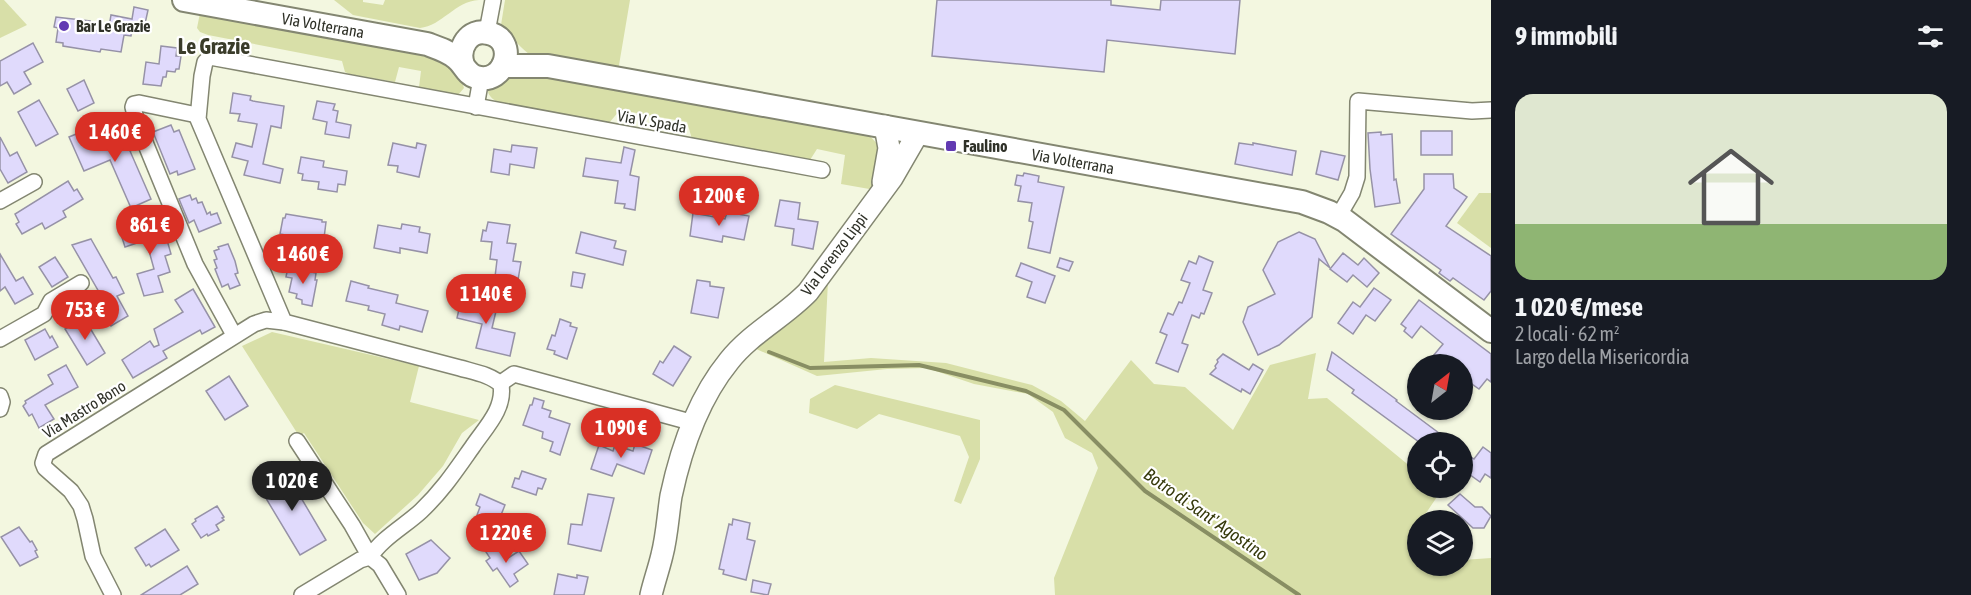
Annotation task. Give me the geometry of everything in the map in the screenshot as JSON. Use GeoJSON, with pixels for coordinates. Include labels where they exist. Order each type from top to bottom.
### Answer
{"type":"FeatureCollection","features":[{"type":"Feature","properties":{"kind":"main road","name":"Via Volterrana"},"geometry":{"type":"LineString","coordinates":[[184,0],[427,44],[493,76],[504,57],[1279,197],[1310,205],[1338,217],[1489,325]]}},
{"type":"Feature","properties":{"kind":"main road","name":"Via Volterrana"},"geometry":{"type":"LineString","coordinates":[[468,62],[474,34],[487,32]]}},
{"type":"Feature","properties":{"kind":"main road"},"geometry":{"type":"LineString","coordinates":[[487,32],[498,37],[504,57]]}},
{"type":"Feature","properties":{"kind":"street"},"geometry":{"type":"LineString","coordinates":[[487,32],[493,0]]}},
{"type":"Feature","properties":{"kind":"street","name":"Via V. Spada"},"geometry":{"type":"LineString","coordinates":[[197,115],[204,66],[210,57],[822,170]]}},
{"type":"Feature","properties":{"kind":"street"},"geometry":{"type":"LineString","coordinates":[[468,62],[480,84],[476,107]]}},
{"type":"Feature","properties":{"kind":"street"},"geometry":{"type":"LineString","coordinates":[[1338,217],[1352,193],[1357,177],[1358,101],[1472,111],[1491,110]]}},
{"type":"Feature","properties":{"kind":"street"},"geometry":{"type":"LineString","coordinates":[[234,335],[186,244],[137,123],[134,104],[139,103],[197,115],[205,139],[284,322]]}},
{"type":"Feature","properties":{"kind":"street","name":"Via Lorenzo Lippi"},"geometry":{"type":"LineString","coordinates":[[881,192],[889,157],[885,126]]}},
{"type":"Feature","properties":{"kind":"street","name":"Via Lorenzo Lippi"},"geometry":{"type":"LineString","coordinates":[[651,595],[662,554],[678,468],[694,423],[714,381],[744,344],[808,292],[897,170],[918,133]]}},
{"type":"Feature","properties":{"kind":"street"},"geometry":{"type":"LineString","coordinates":[[0,201],[34,182]]}},
{"type":"Feature","properties":{"kind":"street"},"geometry":{"type":"LineString","coordinates":[[0,339],[44,314],[51,302],[81,283]]}},
{"type":"Feature","properties":{"kind":"street","name":"Via Mastro Bono"},"geometry":{"type":"LineString","coordinates":[[113,595],[95,563],[81,506],[71,491],[45,468],[43,463],[45,457],[52,448],[164,381],[234,335],[262,320],[284,322],[460,368],[501,383]]}},
{"type":"Feature","properties":{"kind":"street"},"geometry":{"type":"LineString","coordinates":[[302,595],[360,560],[370,557],[380,545],[430,503],[458,470],[495,414],[501,394],[501,383],[514,374],[694,423]]}},
{"type":"Feature","properties":{"kind":"street"},"geometry":{"type":"LineString","coordinates":[[0,396],[2,402],[0,410]]}},
{"type":"Feature","properties":{"kind":"street"},"geometry":{"type":"LineString","coordinates":[[297,441],[352,525],[370,557],[380,565],[398,595]]}},
{"type":"Feature","properties":{"kind":"green space"},"geometry":{"type":"Polygon","coordinates":[[[0,0],[4,0],[27,25],[0,38],[0,0]]]}},
{"type":"Feature","properties":{"kind":"green space"},"geometry":{"type":"Polygon","coordinates":[[[334,0],[363,0],[363,2],[383,5],[385,0],[479,0],[470,1],[435,23],[420,28],[353,15],[334,0]]]}},
{"type":"Feature","properties":{"kind":"green space"},"geometry":{"type":"Polygon","coordinates":[[[505,0],[630,0],[618,71],[531,55],[501,25],[505,0]]]}},
{"type":"Feature","properties":{"kind":"green space"},"geometry":{"type":"Polygon","coordinates":[[[200,13],[437,54],[457,74],[464,88],[458,95],[419,87],[421,71],[399,67],[395,82],[349,74],[345,72],[342,61],[208,35],[197,28],[200,13]]]}},
{"type":"Feature","properties":{"kind":"green space"},"geometry":{"type":"Polygon","coordinates":[[[512,72],[534,73],[869,135],[881,148],[875,190],[841,184],[845,155],[817,149],[810,160],[692,139],[687,122],[620,110],[609,123],[497,102],[488,93],[489,88],[512,72]]]}},
{"type":"Feature","properties":{"kind":"green space"},"geometry":{"type":"Polygon","coordinates":[[[1479,193],[1491,193],[1491,248],[1457,223],[1479,193]]]}},
{"type":"Feature","properties":{"kind":"green space"},"geometry":{"type":"Polygon","coordinates":[[[828,281],[824,362],[871,358],[946,363],[1032,385],[1061,401],[1085,421],[1131,360],[1154,384],[1185,387],[1233,430],[1270,365],[1316,353],[1308,399],[1327,398],[1407,464],[1407,498],[1436,498],[1428,510],[1407,510],[1407,576],[1473,576],[1473,559],[1491,558],[1491,595],[1055,595],[1054,578],[1098,468],[1092,453],[1065,438],[1053,412],[1028,394],[974,384],[927,368],[887,369],[817,376],[754,348],[809,307],[828,281]]]}},
{"type":"Feature","properties":{"kind":"green space"},"geometry":{"type":"Polygon","coordinates":[[[272,332],[419,366],[410,402],[479,420],[462,433],[443,466],[418,495],[375,534],[363,523],[304,433],[299,436],[242,346],[272,332]]]}},
{"type":"Feature","properties":{"kind":"green space"},"geometry":{"type":"Polygon","coordinates":[[[835,385],[980,420],[980,459],[961,504],[954,501],[969,457],[960,436],[879,414],[857,429],[809,413],[810,399],[835,385]]]}},
{"type":"Feature","properties":{"kind":"building"},"geometry":{"type":"Polygon","coordinates":[[[937,0],[1111,0],[1111,5],[1160,10],[1161,0],[1240,0],[1235,54],[1107,40],[1104,72],[932,56],[937,0]]]}},
{"type":"Feature","properties":{"kind":"building"},"geometry":{"type":"Polygon","coordinates":[[[134,7],[148,10],[145,24],[134,22],[131,36],[124,35],[121,52],[101,49],[100,52],[63,46],[63,43],[56,42],[58,28],[54,27],[56,17],[90,21],[88,29],[108,33],[111,15],[132,19],[134,7]]]}},
{"type":"Feature","properties":{"kind":"building"},"geometry":{"type":"Polygon","coordinates":[[[33,43],[43,62],[24,72],[31,84],[14,94],[7,82],[0,86],[0,61],[33,43]]]}},
{"type":"Feature","properties":{"kind":"building"},"geometry":{"type":"Polygon","coordinates":[[[161,46],[177,48],[176,56],[181,56],[179,69],[175,72],[167,71],[161,86],[143,84],[146,62],[159,64],[161,46]]]}},
{"type":"Feature","properties":{"kind":"building"},"geometry":{"type":"Polygon","coordinates":[[[84,80],[94,103],[78,111],[67,89],[84,80]]]}},
{"type":"Feature","properties":{"kind":"building"},"geometry":{"type":"Polygon","coordinates":[[[233,93],[251,96],[250,100],[253,101],[284,106],[281,128],[271,126],[263,164],[283,169],[280,183],[244,175],[248,161],[232,157],[236,143],[252,147],[257,124],[238,121],[240,114],[230,113],[233,93]]]}},
{"type":"Feature","properties":{"kind":"building"},"geometry":{"type":"Polygon","coordinates":[[[39,100],[58,134],[36,146],[18,112],[39,100]]]}},
{"type":"Feature","properties":{"kind":"building"},"geometry":{"type":"Polygon","coordinates":[[[317,101],[335,104],[333,110],[338,111],[336,122],[351,125],[349,138],[325,134],[327,122],[313,119],[317,101]]]}},
{"type":"Feature","properties":{"kind":"building"},"geometry":{"type":"Polygon","coordinates":[[[171,125],[174,132],[179,130],[195,169],[178,175],[177,171],[170,174],[153,132],[171,125]]]}},
{"type":"Feature","properties":{"kind":"building"},"geometry":{"type":"Polygon","coordinates":[[[130,131],[137,148],[130,151],[151,199],[131,208],[110,160],[84,171],[69,137],[81,132],[88,148],[130,131]]]}},
{"type":"Feature","properties":{"kind":"building"},"geometry":{"type":"Polygon","coordinates":[[[1421,131],[1452,131],[1452,155],[1421,155],[1421,131]]]}},
{"type":"Feature","properties":{"kind":"building"},"geometry":{"type":"Polygon","coordinates":[[[1381,132],[1381,135],[1392,134],[1394,180],[1396,179],[1400,203],[1375,207],[1368,133],[1381,132]]]}},
{"type":"Feature","properties":{"kind":"building"},"geometry":{"type":"Polygon","coordinates":[[[0,137],[10,156],[17,152],[27,172],[8,183],[0,169],[0,137]]]}},
{"type":"Feature","properties":{"kind":"building"},"geometry":{"type":"Polygon","coordinates":[[[393,143],[416,148],[417,143],[426,145],[419,177],[397,172],[398,166],[388,165],[393,143]]]}},
{"type":"Feature","properties":{"kind":"building"},"geometry":{"type":"Polygon","coordinates":[[[1239,143],[1253,145],[1253,143],[1296,151],[1292,175],[1235,164],[1239,143]]]}},
{"type":"Feature","properties":{"kind":"building"},"geometry":{"type":"Polygon","coordinates":[[[512,145],[537,148],[534,168],[510,164],[509,175],[491,172],[494,149],[511,152],[512,145]]]}},
{"type":"Feature","properties":{"kind":"building"},"geometry":{"type":"Polygon","coordinates":[[[624,147],[635,150],[630,175],[639,177],[635,210],[624,208],[625,204],[615,203],[618,181],[583,176],[586,158],[621,163],[624,147]]]}},
{"type":"Feature","properties":{"kind":"building"},"geometry":{"type":"Polygon","coordinates":[[[1321,151],[1345,156],[1338,180],[1316,174],[1321,151]]]}},
{"type":"Feature","properties":{"kind":"building"},"geometry":{"type":"Polygon","coordinates":[[[301,157],[324,161],[323,167],[347,171],[345,185],[338,184],[337,192],[318,189],[319,182],[302,180],[303,174],[298,173],[301,157]]]}},
{"type":"Feature","properties":{"kind":"building"},"geometry":{"type":"Polygon","coordinates":[[[1024,173],[1039,176],[1038,182],[1064,187],[1050,253],[1028,248],[1033,222],[1029,221],[1032,203],[1018,201],[1021,186],[1015,185],[1017,175],[1023,176],[1024,173]]]}},
{"type":"Feature","properties":{"kind":"building"},"geometry":{"type":"Polygon","coordinates":[[[1424,174],[1453,174],[1454,188],[1467,197],[1446,226],[1491,256],[1491,291],[1484,300],[1453,278],[1450,281],[1439,273],[1441,270],[1391,234],[1424,189],[1424,174]]]}},
{"type":"Feature","properties":{"kind":"building"},"geometry":{"type":"Polygon","coordinates":[[[68,181],[83,199],[63,211],[66,217],[45,229],[42,223],[22,234],[16,224],[19,222],[15,214],[68,181]]]}},
{"type":"Feature","properties":{"kind":"building"},"geometry":{"type":"Polygon","coordinates":[[[190,195],[192,200],[196,198],[198,203],[202,202],[207,214],[217,213],[221,223],[199,232],[194,220],[189,223],[179,199],[190,195]]]}},
{"type":"Feature","properties":{"kind":"building"},"geometry":{"type":"Polygon","coordinates":[[[780,200],[800,203],[798,219],[818,222],[813,249],[792,245],[794,229],[775,226],[780,200]]]}},
{"type":"Feature","properties":{"kind":"building"},"geometry":{"type":"Polygon","coordinates":[[[727,212],[749,216],[744,240],[723,236],[722,242],[690,236],[693,213],[725,219],[727,212]]]}},
{"type":"Feature","properties":{"kind":"building"},"geometry":{"type":"Polygon","coordinates":[[[286,214],[326,222],[324,238],[320,238],[319,245],[315,247],[295,244],[297,237],[280,234],[286,214]]]}},
{"type":"Feature","properties":{"kind":"building"},"geometry":{"type":"Polygon","coordinates":[[[151,222],[155,236],[165,233],[171,254],[165,256],[170,272],[158,276],[163,292],[144,296],[137,274],[154,269],[146,240],[125,247],[120,231],[151,222]]]}},
{"type":"Feature","properties":{"kind":"building"},"geometry":{"type":"Polygon","coordinates":[[[488,222],[510,225],[507,243],[516,244],[513,261],[521,262],[518,280],[495,277],[497,260],[490,259],[492,242],[481,241],[483,230],[486,231],[488,222]]]}},
{"type":"Feature","properties":{"kind":"building"},"geometry":{"type":"Polygon","coordinates":[[[402,224],[420,227],[419,232],[430,234],[427,253],[400,248],[400,253],[374,248],[378,225],[401,229],[402,224]]]}},
{"type":"Feature","properties":{"kind":"building"},"geometry":{"type":"Polygon","coordinates":[[[581,232],[616,241],[614,248],[626,251],[623,265],[576,253],[581,232]]]}},
{"type":"Feature","properties":{"kind":"building"},"geometry":{"type":"Polygon","coordinates":[[[1299,232],[1315,239],[1330,268],[1319,259],[1312,317],[1279,345],[1258,355],[1243,322],[1248,307],[1275,294],[1263,270],[1278,242],[1299,232]]]}},
{"type":"Feature","properties":{"kind":"building"},"geometry":{"type":"Polygon","coordinates":[[[91,239],[124,293],[117,296],[128,316],[111,326],[102,309],[107,306],[72,245],[91,239]]]}},
{"type":"Feature","properties":{"kind":"building"},"geometry":{"type":"Polygon","coordinates":[[[228,244],[235,261],[238,273],[235,274],[240,285],[230,289],[228,284],[222,287],[214,260],[217,259],[214,251],[228,244]]]}},
{"type":"Feature","properties":{"kind":"building"},"geometry":{"type":"Polygon","coordinates":[[[1343,253],[1358,265],[1364,258],[1379,273],[1367,287],[1353,275],[1347,282],[1330,269],[1343,253]]]}},
{"type":"Feature","properties":{"kind":"building"},"geometry":{"type":"Polygon","coordinates":[[[0,254],[16,281],[23,277],[33,294],[15,304],[5,287],[0,291],[0,254]]]}},
{"type":"Feature","properties":{"kind":"building"},"geometry":{"type":"Polygon","coordinates":[[[1199,256],[1213,262],[1203,290],[1212,293],[1204,314],[1201,313],[1199,318],[1192,315],[1182,343],[1188,345],[1178,372],[1156,363],[1167,335],[1160,332],[1168,313],[1173,315],[1179,302],[1182,303],[1190,283],[1181,280],[1189,261],[1196,264],[1199,256]]]}},
{"type":"Feature","properties":{"kind":"building"},"geometry":{"type":"Polygon","coordinates":[[[55,257],[68,277],[52,287],[39,267],[55,257]]]}},
{"type":"Feature","properties":{"kind":"building"},"geometry":{"type":"Polygon","coordinates":[[[1060,258],[1073,262],[1069,271],[1057,267],[1060,258]]]}},
{"type":"Feature","properties":{"kind":"building"},"geometry":{"type":"Polygon","coordinates":[[[1021,263],[1055,276],[1045,303],[1027,297],[1032,282],[1016,276],[1021,263]]]}},
{"type":"Feature","properties":{"kind":"building"},"geometry":{"type":"Polygon","coordinates":[[[288,267],[316,273],[315,280],[317,280],[312,306],[302,304],[302,300],[296,298],[297,294],[289,292],[292,278],[286,277],[288,267]]]}},
{"type":"Feature","properties":{"kind":"building"},"geometry":{"type":"Polygon","coordinates":[[[573,272],[585,274],[582,288],[571,286],[573,272]]]}},
{"type":"Feature","properties":{"kind":"building"},"geometry":{"type":"Polygon","coordinates":[[[697,280],[710,282],[710,286],[724,288],[718,318],[691,313],[697,280]]]}},
{"type":"Feature","properties":{"kind":"building"},"geometry":{"type":"Polygon","coordinates":[[[351,281],[369,286],[368,288],[398,295],[396,303],[428,311],[422,332],[400,326],[399,330],[382,325],[385,314],[368,310],[369,306],[346,301],[351,281]]]}},
{"type":"Feature","properties":{"kind":"building"},"geometry":{"type":"Polygon","coordinates":[[[1374,288],[1391,300],[1375,321],[1366,315],[1353,334],[1338,323],[1353,302],[1360,307],[1374,288]]]}},
{"type":"Feature","properties":{"kind":"building"},"geometry":{"type":"Polygon","coordinates":[[[193,289],[215,327],[202,334],[200,330],[163,351],[167,358],[133,378],[122,360],[150,341],[154,347],[159,345],[154,329],[183,312],[175,300],[193,289]]]}},
{"type":"Feature","properties":{"kind":"building"},"geometry":{"type":"Polygon","coordinates":[[[463,292],[479,296],[477,302],[497,307],[492,328],[515,333],[510,356],[476,348],[482,324],[457,318],[463,292]]]}},
{"type":"Feature","properties":{"kind":"building"},"geometry":{"type":"Polygon","coordinates":[[[1419,300],[1491,354],[1491,382],[1487,379],[1479,389],[1473,385],[1473,354],[1435,354],[1443,344],[1421,326],[1412,338],[1404,331],[1406,328],[1401,324],[1419,300]]]}},
{"type":"Feature","properties":{"kind":"building"},"geometry":{"type":"Polygon","coordinates":[[[84,318],[105,353],[87,365],[65,329],[84,318]]]}},
{"type":"Feature","properties":{"kind":"building"},"geometry":{"type":"Polygon","coordinates":[[[560,319],[577,328],[567,359],[547,349],[552,335],[555,336],[560,319]]]}},
{"type":"Feature","properties":{"kind":"building"},"geometry":{"type":"Polygon","coordinates":[[[45,329],[58,347],[35,360],[25,340],[45,329]]]}},
{"type":"Feature","properties":{"kind":"building"},"geometry":{"type":"Polygon","coordinates":[[[674,346],[691,357],[673,386],[653,374],[660,361],[663,363],[674,346]]]}},
{"type":"Feature","properties":{"kind":"building"},"geometry":{"type":"Polygon","coordinates":[[[1332,352],[1397,400],[1407,409],[1407,420],[1421,420],[1438,432],[1407,433],[1352,393],[1354,390],[1327,370],[1332,352]]]}},
{"type":"Feature","properties":{"kind":"building"},"geometry":{"type":"Polygon","coordinates":[[[1223,354],[1249,370],[1253,364],[1263,370],[1250,394],[1242,389],[1241,392],[1210,374],[1223,354]]]}},
{"type":"Feature","properties":{"kind":"building"},"geometry":{"type":"Polygon","coordinates":[[[66,365],[78,387],[45,405],[54,419],[39,428],[32,414],[29,416],[23,406],[25,401],[53,384],[48,375],[66,365]]]}},
{"type":"Feature","properties":{"kind":"building"},"geometry":{"type":"Polygon","coordinates":[[[229,376],[248,406],[225,420],[206,391],[229,376]]]}},
{"type":"Feature","properties":{"kind":"building"},"geometry":{"type":"Polygon","coordinates":[[[534,398],[544,401],[542,408],[551,411],[549,417],[570,424],[560,455],[550,451],[553,442],[542,438],[543,432],[523,425],[534,398]]]}},
{"type":"Feature","properties":{"kind":"building"},"geometry":{"type":"Polygon","coordinates":[[[635,444],[652,450],[644,474],[617,464],[612,476],[591,469],[599,445],[613,451],[615,445],[633,451],[635,444]]]}},
{"type":"Feature","properties":{"kind":"building"},"geometry":{"type":"Polygon","coordinates":[[[1483,447],[1491,453],[1491,478],[1485,474],[1480,482],[1473,477],[1474,459],[1483,447]]]}},
{"type":"Feature","properties":{"kind":"building"},"geometry":{"type":"Polygon","coordinates":[[[284,469],[326,540],[300,555],[258,485],[284,469]]]}},
{"type":"Feature","properties":{"kind":"building"},"geometry":{"type":"Polygon","coordinates":[[[522,471],[546,479],[542,489],[538,488],[536,495],[512,487],[515,478],[519,479],[522,471]]]}},
{"type":"Feature","properties":{"kind":"building"},"geometry":{"type":"Polygon","coordinates":[[[480,494],[505,505],[501,515],[498,514],[494,522],[477,515],[480,507],[476,505],[480,494]]]}},
{"type":"Feature","properties":{"kind":"building"},"geometry":{"type":"Polygon","coordinates":[[[588,494],[614,498],[601,551],[568,544],[571,524],[582,525],[588,494]]]}},
{"type":"Feature","properties":{"kind":"building"},"geometry":{"type":"Polygon","coordinates":[[[1456,498],[1465,498],[1475,507],[1482,507],[1491,516],[1484,528],[1473,528],[1473,510],[1453,510],[1448,505],[1456,498]]]}},
{"type":"Feature","properties":{"kind":"building"},"geometry":{"type":"Polygon","coordinates":[[[217,506],[224,517],[222,518],[224,520],[216,525],[219,530],[201,538],[192,524],[196,521],[195,519],[217,506]]]}},
{"type":"Feature","properties":{"kind":"building"},"geometry":{"type":"Polygon","coordinates":[[[733,519],[750,523],[747,539],[755,541],[746,580],[723,574],[724,570],[719,569],[729,524],[732,525],[733,519]]]}},
{"type":"Feature","properties":{"kind":"building"},"geometry":{"type":"Polygon","coordinates":[[[19,527],[30,542],[32,541],[38,557],[20,566],[1,537],[19,527]]]}},
{"type":"Feature","properties":{"kind":"building"},"geometry":{"type":"Polygon","coordinates":[[[165,529],[179,550],[151,567],[149,564],[146,566],[135,548],[165,529]]]}},
{"type":"Feature","properties":{"kind":"building"},"geometry":{"type":"Polygon","coordinates":[[[431,540],[450,558],[437,573],[419,580],[406,554],[431,540]]]}},
{"type":"Feature","properties":{"kind":"building"},"geometry":{"type":"Polygon","coordinates":[[[498,543],[508,558],[519,551],[528,564],[514,574],[518,581],[510,587],[497,568],[493,571],[486,561],[490,558],[486,552],[498,543]]]}},
{"type":"Feature","properties":{"kind":"building"},"geometry":{"type":"Polygon","coordinates":[[[187,566],[198,584],[180,595],[141,595],[187,566]]]}},
{"type":"Feature","properties":{"kind":"building"},"geometry":{"type":"Polygon","coordinates":[[[558,574],[577,578],[577,575],[588,577],[584,595],[554,595],[558,574]]]}},
{"type":"Feature","properties":{"kind":"building"},"geometry":{"type":"Polygon","coordinates":[[[753,580],[771,584],[768,595],[751,592],[753,580]]]}},
{"type":"Feature","properties":{"kind":"waterway","name":"Botro di Sant' Agostino"},"geometry":{"type":"LineString","coordinates":[[769,352],[810,368],[919,365],[1026,391],[1064,410],[1145,491],[1299,595]]}},
{"type":"Feature","properties":{"kind":"place","name":"Bar Le Grazie"},"geometry":{"type":"Point","coordinates":[64,26]}},
{"type":"Feature","properties":{"kind":"place","name":"Faulino"},"geometry":{"type":"Point","coordinates":[951,146]}},
{"type":"Feature","properties":{"kind":"district","name":"Le Grazie"},"geometry":{"type":"Point","coordinates":[214,46]}}]}
